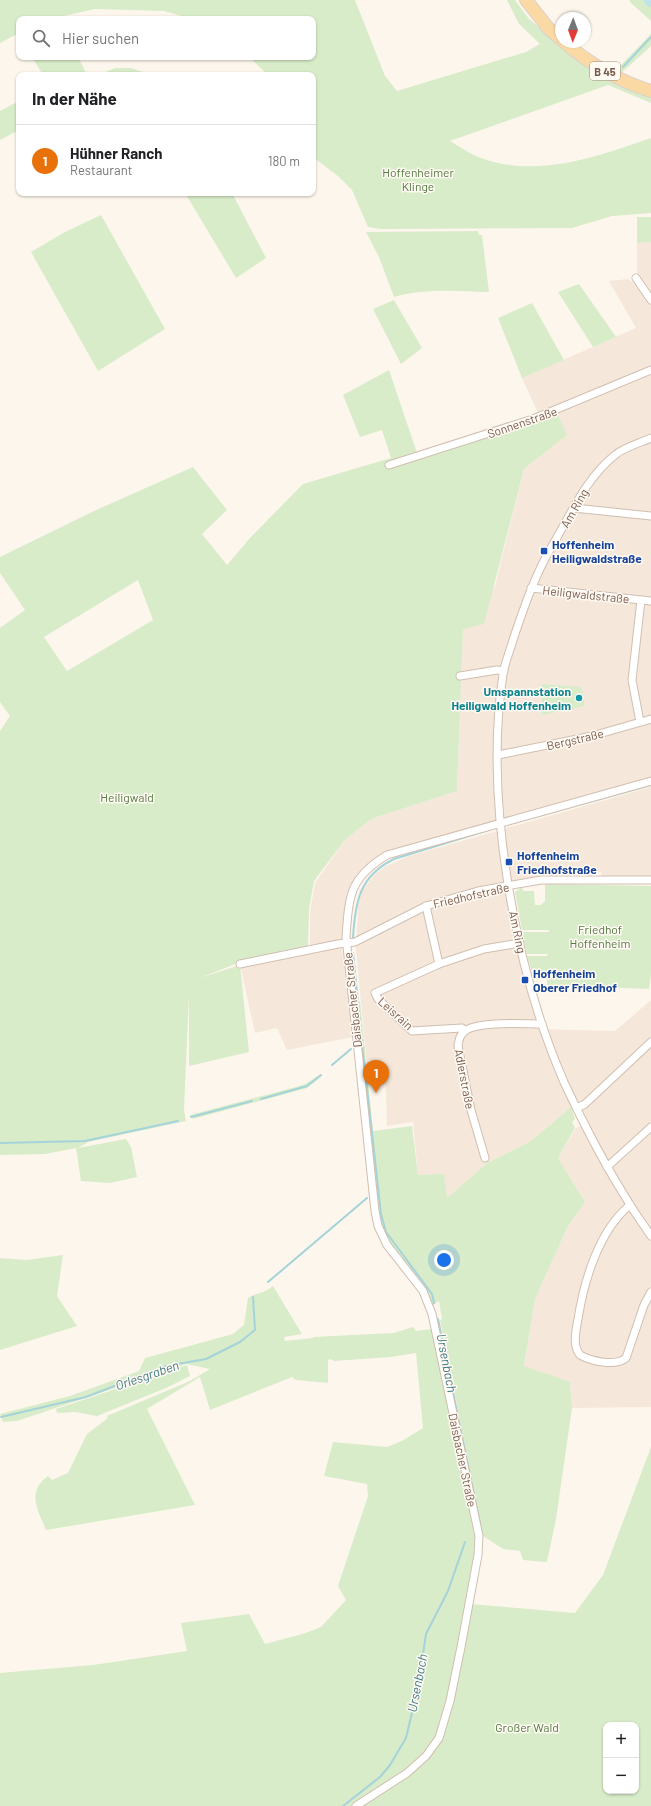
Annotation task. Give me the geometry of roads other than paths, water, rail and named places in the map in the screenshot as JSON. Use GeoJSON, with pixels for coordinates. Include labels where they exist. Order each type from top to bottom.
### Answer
{"type":"FeatureCollection","features":[{"type":"Feature","properties":{"kind":"main road"},"geometry":{"type":"LineString","coordinates":[[526,0],[549,29],[555,34]]}},
{"type":"Feature","properties":{"kind":"main road","name":"B 45"},"geometry":{"type":"LineString","coordinates":[[571,48],[579,55],[617,78],[651,91]]}},
{"type":"Feature","properties":{"kind":"street"},"geometry":{"type":"LineString","coordinates":[[636,278],[650,295]]}},
{"type":"Feature","properties":{"kind":"street","name":"Sonnenstraße"},"geometry":{"type":"LineString","coordinates":[[389,465],[533,419],[651,370]]}},
{"type":"Feature","properties":{"kind":"street","name":"Am Ring"},"geometry":{"type":"LineString","coordinates":[[651,438],[616,454],[591,479],[546,557],[531,588],[504,671],[499,714],[498,756],[501,822],[508,886],[520,943],[542,1024],[564,1081],[607,1167],[651,1236]]}},
{"type":"Feature","properties":{"kind":"street"},"geometry":{"type":"LineString","coordinates":[[574,508],[651,516]]}},
{"type":"Feature","properties":{"kind":"street","name":"Heiligwaldstraße"},"geometry":{"type":"LineString","coordinates":[[531,588],[651,601]]}},
{"type":"Feature","properties":{"kind":"street","name":"Heiligwaldstraße"},"geometry":{"type":"LineString","coordinates":[[640,722],[632,680],[641,600]]}},
{"type":"Feature","properties":{"kind":"street"},"geometry":{"type":"LineString","coordinates":[[460,676],[497,670],[504,671]]}},
{"type":"Feature","properties":{"kind":"street","name":"Bergstraße"},"geometry":{"type":"LineString","coordinates":[[498,756],[592,736],[651,719]]}},
{"type":"Feature","properties":{"kind":"street","name":"Daisbacher Straße"},"geometry":{"type":"LineString","coordinates":[[356,1806],[408,1772],[430,1750],[439,1738],[450,1701],[461,1647],[478,1555],[479,1536],[432,1314],[423,1291],[386,1244],[378,1226],[375,1211],[346,944],[348,906],[352,892],[362,872],[373,863],[387,855],[651,781]]}},
{"type":"Feature","properties":{"kind":"street","name":"Friedhofstraße"},"geometry":{"type":"LineString","coordinates":[[346,944],[355,942],[426,906],[478,891],[540,880],[651,880]]}},
{"type":"Feature","properties":{"kind":"street"},"geometry":{"type":"LineString","coordinates":[[426,906],[439,964],[484,949],[520,943]]}},
{"type":"Feature","properties":{"kind":"street","name":"Daisbacher Straße"},"geometry":{"type":"LineString","coordinates":[[240,964],[338,944],[346,944]]}},
{"type":"Feature","properties":{"kind":"street","name":"Leisrain"},"geometry":{"type":"LineString","coordinates":[[439,964],[375,993],[378,999],[412,1031],[462,1028],[465,1030]]}},
{"type":"Feature","properties":{"kind":"street","name":"Adlerstraße"},"geometry":{"type":"LineString","coordinates":[[485,1158],[471,1110],[458,1046],[459,1037],[465,1030],[473,1027],[511,1023],[542,1024]]}},
{"type":"Feature","properties":{"kind":"street"},"geometry":{"type":"LineString","coordinates":[[577,1108],[585,1104],[651,1042]]}},
{"type":"Feature","properties":{"kind":"street"},"geometry":{"type":"LineString","coordinates":[[607,1167],[651,1126]]}},
{"type":"Feature","properties":{"kind":"street"},"geometry":{"type":"LineString","coordinates":[[630,1205],[620,1213],[611,1226],[592,1264],[583,1289],[575,1333],[575,1346],[580,1355],[600,1361],[619,1362],[626,1358],[644,1305],[651,1292]]}},
{"type":"Feature","properties":{"kind":"street"},"geometry":{"type":"LineString","coordinates":[[646,1229],[651,1222]]}},
{"type":"Feature","properties":{"kind":"waterway"},"geometry":{"type":"LineString","coordinates":[[623,67],[651,37]]}},
{"type":"Feature","properties":{"kind":"waterway"},"geometry":{"type":"LineString","coordinates":[[506,825],[651,785]]}},
{"type":"Feature","properties":{"kind":"waterway"},"geometry":{"type":"LineString","coordinates":[[353,938],[355,913],[361,892],[366,882],[382,866],[394,859],[495,828]]}},
{"type":"Feature","properties":{"kind":"waterway"},"geometry":{"type":"LineString","coordinates":[[353,953],[365,1073]]}},
{"type":"Feature","properties":{"kind":"waterway"},"geometry":{"type":"LineString","coordinates":[[332,1065],[351,1049]]}},
{"type":"Feature","properties":{"kind":"waterway"},"geometry":{"type":"LineString","coordinates":[[261,1099],[307,1086],[321,1075]]}},
{"type":"Feature","properties":{"kind":"waterway"},"geometry":{"type":"LineString","coordinates":[[366,1079],[381,1214],[386,1232],[432,1294],[434,1303]]}},
{"type":"Feature","properties":{"kind":"waterway"},"geometry":{"type":"LineString","coordinates":[[191,1117],[252,1101]]}},
{"type":"Feature","properties":{"kind":"waterway"},"geometry":{"type":"LineString","coordinates":[[0,1143],[85,1141],[178,1121]]}},
{"type":"Feature","properties":{"kind":"waterway","name":"Orlesgraben"},"geometry":{"type":"LineString","coordinates":[[268,1282],[367,1198]]}},
{"type":"Feature","properties":{"kind":"waterway","name":"Orlesgraben"},"geometry":{"type":"LineString","coordinates":[[1,1417],[86,1397],[166,1366],[206,1359],[240,1342],[255,1330],[253,1297]]}},
{"type":"Feature","properties":{"kind":"waterway","name":"Ursenbach"},"geometry":{"type":"LineString","coordinates":[[438,1319],[480,1524]]}},
{"type":"Feature","properties":{"kind":"waterway","name":"Ursenbach"},"geometry":{"type":"LineString","coordinates":[[343,1806],[380,1777],[390,1765],[406,1738],[418,1687],[426,1634],[448,1591],[465,1542]]}},
{"type":"Feature","properties":{"kind":"place","name":"Hoffenheim Heiligwaldstraße"},"geometry":{"type":"Point","coordinates":[544,551]}},
{"type":"Feature","properties":{"kind":"place","name":"Umspannstation Heiligwald Hoffenheim"},"geometry":{"type":"Point","coordinates":[579,698]}},
{"type":"Feature","properties":{"kind":"place","name":"Hoffenheim Friedhofstraße"},"geometry":{"type":"Point","coordinates":[509,862]}},
{"type":"Feature","properties":{"kind":"place","name":"Hoffenheim Oberer Friedhof"},"geometry":{"type":"Point","coordinates":[525,980]}},
{"type":"Feature","properties":{"kind":"place","name":"Hühner Ranch"},"geometry":{"type":"Point","coordinates":[376,1093]}},
{"type":"Feature","properties":{"kind":"park label","name":"Hoffenheimer Klinge"},"geometry":{"type":"Point","coordinates":[418,179]}},
{"type":"Feature","properties":{"kind":"park label","name":"Heiligwald"},"geometry":{"type":"Point","coordinates":[127,797]}},
{"type":"Feature","properties":{"kind":"park label","name":"Friedhof Hoffenheim"},"geometry":{"type":"Point","coordinates":[600,936]}},
{"type":"Feature","properties":{"kind":"park label","name":"Großer Wald"},"geometry":{"type":"Point","coordinates":[527,1727]}}]}
